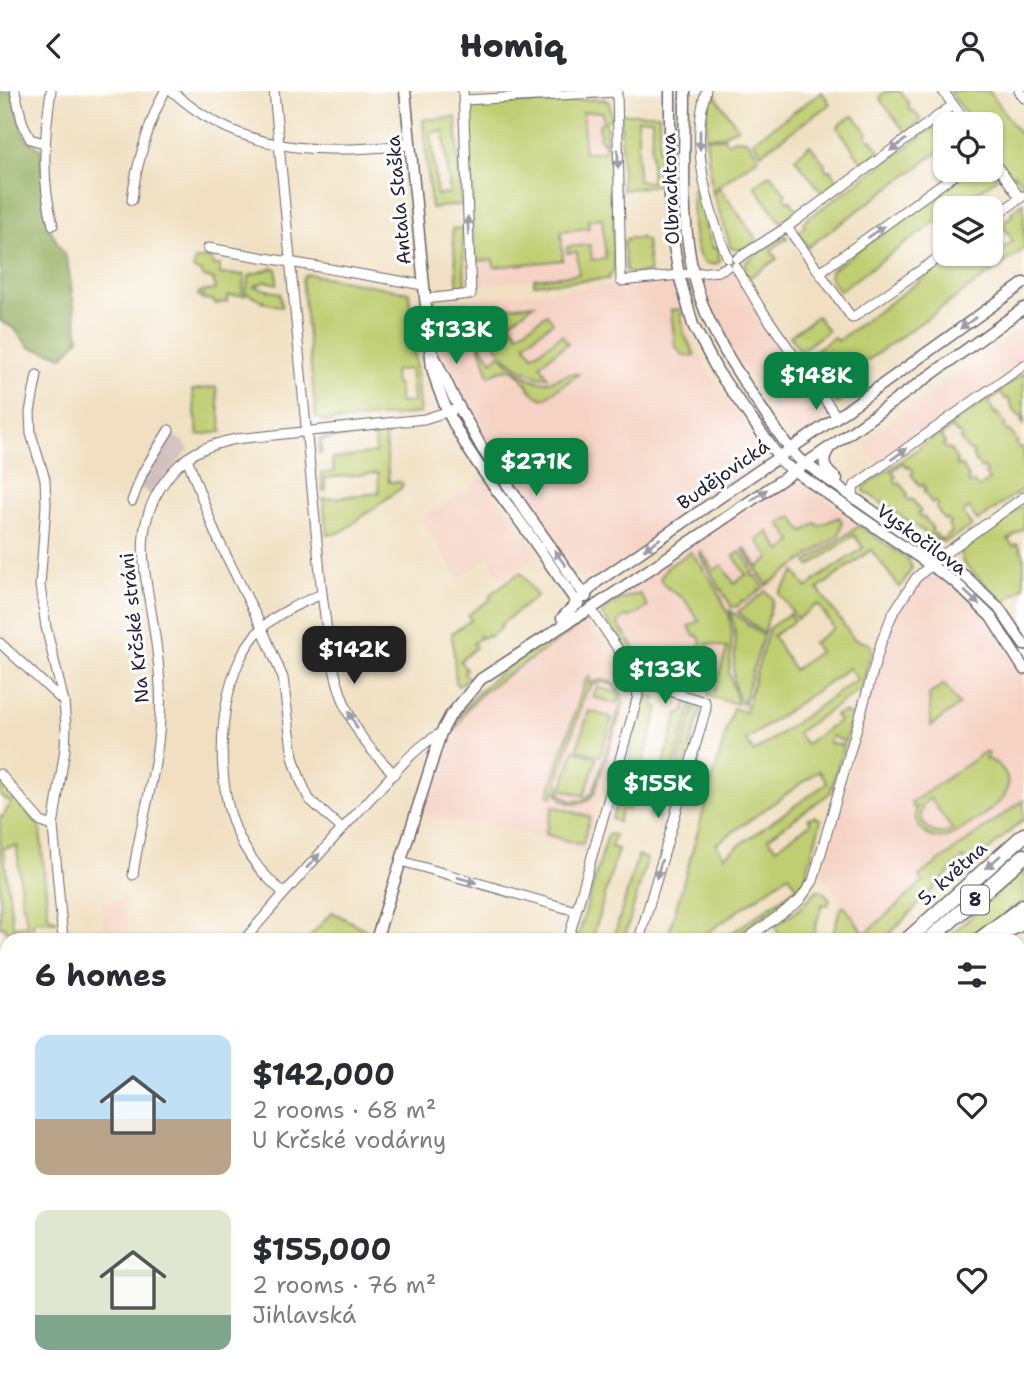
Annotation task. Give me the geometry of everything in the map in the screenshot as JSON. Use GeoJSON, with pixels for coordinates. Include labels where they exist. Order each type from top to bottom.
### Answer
{"type":"FeatureCollection","features":[{"type":"Feature","properties":{"kind":"highway","name":"5. května"},"geometry":{"type":"LineString","coordinates":[[914,933],[1023,835]]}},
{"type":"Feature","properties":{"kind":"highway","name":"5. května"},"geometry":{"type":"LineString","coordinates":[[937,933],[1022,857]]}},
{"type":"Feature","properties":{"kind":"highway"},"geometry":{"type":"LineString","coordinates":[[988,933],[1024,906]]}},
{"type":"Feature","properties":{"kind":"highway"},"geometry":{"type":"LineString","coordinates":[[1003,933],[1024,922]]}},
{"type":"Feature","properties":{"kind":"street"},"geometry":{"type":"LineString","coordinates":[[15,91],[30,139],[44,143]]}},
{"type":"Feature","properties":{"kind":"street"},"geometry":{"type":"LineString","coordinates":[[51,91],[44,143],[44,174],[47,204],[53,225]]}},
{"type":"Feature","properties":{"kind":"street"},"geometry":{"type":"LineString","coordinates":[[132,200],[138,169],[158,104],[165,91]]}},
{"type":"Feature","properties":{"kind":"street"},"geometry":{"type":"LineString","coordinates":[[172,91],[207,119],[233,131],[280,145],[304,150],[334,151],[410,145]]}},
{"type":"Feature","properties":{"kind":"street"},"geometry":{"type":"LineString","coordinates":[[274,91],[322,594],[332,668],[343,699],[362,738],[394,774]]}},
{"type":"Feature","properties":{"kind":"street","name":"Antala Staška"},"geometry":{"type":"LineString","coordinates":[[405,91],[432,368],[446,411],[469,453],[578,604]]}},
{"type":"Feature","properties":{"kind":"street"},"geometry":{"type":"LineString","coordinates":[[425,299],[471,294],[463,95],[617,91],[621,281],[718,271],[787,227],[953,105]]}},
{"type":"Feature","properties":{"kind":"street","name":"Olbrachtova"},"geometry":{"type":"LineString","coordinates":[[670,91],[670,203],[678,275],[693,325],[711,360],[778,457]]}},
{"type":"Feature","properties":{"kind":"street","name":"Olbrachtova"},"geometry":{"type":"LineString","coordinates":[[685,91],[686,226],[693,273],[703,305],[721,345],[790,449],[804,464]]}},
{"type":"Feature","properties":{"kind":"street"},"geometry":{"type":"LineString","coordinates":[[706,91],[701,112],[700,144],[705,197],[732,263],[837,417]]}},
{"type":"Feature","properties":{"kind":"street"},"geometry":{"type":"LineString","coordinates":[[943,91],[958,112]]}},
{"type":"Feature","properties":{"kind":"street"},"geometry":{"type":"LineString","coordinates":[[1019,91],[1024,98]]}},
{"type":"Feature","properties":{"kind":"street"},"geometry":{"type":"LineString","coordinates":[[1003,173],[1022,197],[1003,211]]}},
{"type":"Feature","properties":{"kind":"street"},"geometry":{"type":"LineString","coordinates":[[820,272],[944,182]]}},
{"type":"Feature","properties":{"kind":"street"},"geometry":{"type":"LineString","coordinates":[[787,227],[852,318],[933,261]]}},
{"type":"Feature","properties":{"kind":"street"},"geometry":{"type":"LineString","coordinates":[[208,248],[423,285]]}},
{"type":"Feature","properties":{"kind":"street","name":"Budějovická"},"geometry":{"type":"LineString","coordinates":[[519,653],[527,643],[569,614],[595,584],[837,417],[1024,283]]}},
{"type":"Feature","properties":{"kind":"street","name":"Budějovická"},"geometry":{"type":"LineString","coordinates":[[378,933],[441,733],[463,699],[481,679],[700,536],[1024,308]]}},
{"type":"Feature","properties":{"kind":"street","name":"Antala Staška"},"geometry":{"type":"LineString","coordinates":[[430,348],[459,409],[500,476],[585,593],[591,609]]}},
{"type":"Feature","properties":{"kind":"street"},"geometry":{"type":"LineString","coordinates":[[852,497],[855,485],[1024,365]]}},
{"type":"Feature","properties":{"kind":"street"},"geometry":{"type":"LineString","coordinates":[[37,375],[30,412],[31,434],[45,479],[46,505],[40,586],[46,627],[64,702],[65,749],[53,825],[62,933]]}},
{"type":"Feature","properties":{"kind":"street","name":"Na Krčské stráni"},"geometry":{"type":"LineString","coordinates":[[133,875],[157,755],[160,719],[160,683],[142,551],[144,528],[153,498],[170,473],[200,449],[214,443],[424,419],[459,409]]}},
{"type":"Feature","properties":{"kind":"street"},"geometry":{"type":"LineString","coordinates":[[132,501],[144,472],[169,430]]}},
{"type":"Feature","properties":{"kind":"street"},"geometry":{"type":"LineString","coordinates":[[831,446],[824,459],[825,469],[842,482],[852,497]]}},
{"type":"Feature","properties":{"kind":"street","name":"Vyskočilova"},"geometry":{"type":"LineString","coordinates":[[778,457],[793,472],[987,595],[1024,645]]}},
{"type":"Feature","properties":{"kind":"street"},"geometry":{"type":"LineString","coordinates":[[187,458],[215,533],[262,628],[283,678],[293,757],[300,779],[309,799],[342,829]]}},
{"type":"Feature","properties":{"kind":"street","name":"Vyskočilova"},"geometry":{"type":"LineString","coordinates":[[804,464],[935,561],[991,617],[1024,669]]}},
{"type":"Feature","properties":{"kind":"street"},"geometry":{"type":"LineString","coordinates":[[136,491],[153,498]]}},
{"type":"Feature","properties":{"kind":"street"},"geometry":{"type":"LineString","coordinates":[[755,933],[799,901],[813,881],[881,643],[892,615],[908,589],[935,561],[1024,497]]}},
{"type":"Feature","properties":{"kind":"street"},"geometry":{"type":"LineString","coordinates":[[683,523],[692,524],[700,536]]}},
{"type":"Feature","properties":{"kind":"street"},"geometry":{"type":"LineString","coordinates":[[629,560],[624,573],[628,578],[636,579]]}},
{"type":"Feature","properties":{"kind":"street"},"geometry":{"type":"LineString","coordinates":[[284,893],[265,877],[249,857],[235,829],[228,805],[222,755],[223,727],[229,690],[239,663],[252,640],[262,628],[290,608],[322,594]]}},
{"type":"Feature","properties":{"kind":"street"},"geometry":{"type":"LineString","coordinates":[[570,933],[638,697],[634,673],[591,609],[578,604]]}},
{"type":"Feature","properties":{"kind":"street"},"geometry":{"type":"LineString","coordinates":[[0,643],[64,702]]}},
{"type":"Feature","properties":{"kind":"street"},"geometry":{"type":"LineString","coordinates":[[638,686],[653,687],[705,702],[706,709],[641,933]]}},
{"type":"Feature","properties":{"kind":"street"},"geometry":{"type":"LineString","coordinates":[[250,933],[394,774],[428,741],[441,733]]}},
{"type":"Feature","properties":{"kind":"street"},"geometry":{"type":"LineString","coordinates":[[0,774],[41,822],[53,825]]}},
{"type":"Feature","properties":{"kind":"street"},"geometry":{"type":"LineString","coordinates":[[401,861],[576,911]]}},
{"type":"Feature","properties":{"kind":"shaded area"},"geometry":{"type":"Polygon","coordinates":[[[605,102],[606,144],[611,144],[612,259],[592,261],[590,245],[567,247],[568,253],[577,252],[579,274],[481,284],[479,261],[473,253],[470,114],[605,102]]]}},
{"type":"Feature","properties":{"kind":"shaded area"},"geometry":{"type":"Polygon","coordinates":[[[733,271],[830,416],[801,436],[788,432],[728,345],[715,321],[699,279],[733,271]]]}},
{"type":"Feature","properties":{"kind":"shaded area"},"geometry":{"type":"Polygon","coordinates":[[[668,280],[677,288],[689,334],[713,379],[765,453],[765,459],[619,563],[592,579],[579,577],[467,416],[444,354],[436,302],[668,280]]]}},
{"type":"Feature","properties":{"kind":"shaded area"},"geometry":{"type":"Polygon","coordinates":[[[1024,325],[1024,360],[878,463],[863,442],[1024,325]]]}},
{"type":"Feature","properties":{"kind":"shaded area"},"geometry":{"type":"Polygon","coordinates":[[[165,430],[185,443],[189,449],[151,495],[134,483],[165,430]]]}},
{"type":"Feature","properties":{"kind":"shaded area"},"geometry":{"type":"Polygon","coordinates":[[[482,478],[537,555],[503,580],[488,558],[459,578],[421,519],[482,478]]]}},
{"type":"Feature","properties":{"kind":"shaded area"},"geometry":{"type":"Polygon","coordinates":[[[790,482],[798,482],[809,488],[861,523],[738,612],[726,606],[732,635],[729,673],[738,704],[640,677],[597,613],[662,566],[790,482]]]}},
{"type":"Feature","properties":{"kind":"shaded area"},"geometry":{"type":"Polygon","coordinates":[[[932,577],[941,579],[953,587],[988,622],[1021,675],[1024,685],[1024,800],[919,876],[923,882],[863,933],[822,874],[887,641],[901,608],[922,580],[932,577]]]}},
{"type":"Feature","properties":{"kind":"shaded area"},"geometry":{"type":"Polygon","coordinates":[[[585,621],[625,676],[629,701],[584,852],[496,825],[481,822],[473,827],[424,815],[448,742],[475,699],[585,621]]]}},
{"type":"Feature","properties":{"kind":"shaded area"},"geometry":{"type":"Polygon","coordinates":[[[128,898],[126,915],[130,933],[103,933],[100,902],[128,898]]]}},
{"type":"Feature","properties":{"kind":"green space"},"geometry":{"type":"Polygon","coordinates":[[[0,91],[12,91],[26,139],[41,149],[44,205],[50,229],[67,260],[79,339],[64,356],[29,347],[14,328],[0,321],[0,91]]]}},
{"type":"Feature","properties":{"kind":"green space"},"geometry":{"type":"Polygon","coordinates":[[[887,91],[900,91],[910,105],[908,107],[921,120],[906,133],[880,99],[887,91]]]}},
{"type":"Feature","properties":{"kind":"green space"},"geometry":{"type":"Polygon","coordinates":[[[949,91],[989,91],[1024,140],[1024,185],[1014,174],[1010,176],[1003,166],[1003,112],[964,112],[949,91]]]}},
{"type":"Feature","properties":{"kind":"green space"},"geometry":{"type":"Polygon","coordinates":[[[822,92],[830,104],[761,153],[753,141],[822,92]]]}},
{"type":"Feature","properties":{"kind":"green space"},"geometry":{"type":"Polygon","coordinates":[[[714,94],[738,128],[724,136],[706,136],[707,108],[714,94]]]}},
{"type":"Feature","properties":{"kind":"green space"},"geometry":{"type":"Polygon","coordinates":[[[603,99],[609,102],[612,119],[606,120],[606,144],[612,145],[614,270],[608,279],[534,284],[534,279],[579,274],[577,252],[567,253],[567,247],[590,245],[592,260],[606,259],[602,218],[588,220],[589,228],[561,231],[563,260],[494,267],[493,260],[479,261],[473,253],[469,108],[475,105],[603,99]],[[583,112],[584,152],[604,152],[599,124],[603,123],[603,112],[583,112]]]}},
{"type":"Feature","properties":{"kind":"green space"},"geometry":{"type":"Polygon","coordinates":[[[621,114],[659,114],[659,185],[622,190],[621,114]],[[638,119],[638,181],[651,182],[652,119],[638,119]]]}},
{"type":"Feature","properties":{"kind":"green space"},"geometry":{"type":"Polygon","coordinates":[[[852,116],[879,150],[865,162],[862,162],[838,128],[852,116]]]}},
{"type":"Feature","properties":{"kind":"green space"},"geometry":{"type":"Polygon","coordinates":[[[456,117],[461,205],[431,208],[423,120],[456,117]],[[444,131],[431,132],[437,195],[450,193],[444,131]]]}},
{"type":"Feature","properties":{"kind":"green space"},"geometry":{"type":"Polygon","coordinates":[[[933,128],[933,156],[808,247],[799,233],[805,225],[803,222],[933,128]]]}},
{"type":"Feature","properties":{"kind":"green space"},"geometry":{"type":"Polygon","coordinates":[[[706,138],[724,138],[728,143],[734,139],[747,140],[759,157],[712,191],[706,138]]]}},
{"type":"Feature","properties":{"kind":"green space"},"geometry":{"type":"Polygon","coordinates":[[[810,145],[825,164],[827,171],[830,170],[837,180],[822,193],[795,158],[810,145]]]}},
{"type":"Feature","properties":{"kind":"green space"},"geometry":{"type":"Polygon","coordinates":[[[770,174],[796,209],[781,222],[755,187],[770,174]]]}},
{"type":"Feature","properties":{"kind":"green space"},"geometry":{"type":"Polygon","coordinates":[[[954,182],[991,182],[971,196],[935,196],[954,182]]]}},
{"type":"Feature","properties":{"kind":"green space"},"geometry":{"type":"Polygon","coordinates":[[[720,188],[757,240],[741,251],[731,248],[713,193],[720,188]]]}},
{"type":"Feature","properties":{"kind":"green space"},"geometry":{"type":"Polygon","coordinates":[[[692,189],[697,189],[700,212],[713,248],[718,247],[720,252],[720,261],[715,264],[706,264],[697,250],[693,229],[692,189]]]}},
{"type":"Feature","properties":{"kind":"green space"},"geometry":{"type":"Polygon","coordinates":[[[933,197],[933,224],[839,291],[830,278],[831,270],[933,197]]]}},
{"type":"Feature","properties":{"kind":"green space"},"geometry":{"type":"Polygon","coordinates":[[[1024,202],[1024,249],[1003,264],[1003,249],[1013,241],[1003,228],[1003,222],[1013,215],[1011,212],[1024,202]]]}},
{"type":"Feature","properties":{"kind":"green space"},"geometry":{"type":"Polygon","coordinates":[[[462,228],[465,283],[458,291],[441,291],[439,290],[458,288],[452,229],[462,228]]]}},
{"type":"Feature","properties":{"kind":"green space"},"geometry":{"type":"Polygon","coordinates":[[[785,235],[787,238],[771,250],[777,259],[748,278],[744,270],[746,262],[785,235]]]}},
{"type":"Feature","properties":{"kind":"green space"},"geometry":{"type":"Polygon","coordinates":[[[627,238],[646,240],[650,272],[632,274],[626,271],[623,241],[627,241],[627,238]]]}},
{"type":"Feature","properties":{"kind":"green space"},"geometry":{"type":"Polygon","coordinates":[[[212,259],[213,265],[220,265],[220,274],[245,275],[242,295],[228,296],[227,302],[216,304],[212,300],[201,299],[204,295],[198,296],[199,292],[215,290],[214,280],[193,269],[195,260],[212,259]]]}},
{"type":"Feature","properties":{"kind":"green space"},"geometry":{"type":"Polygon","coordinates":[[[940,266],[1000,266],[847,375],[832,354],[817,364],[842,401],[837,404],[804,358],[834,337],[837,341],[940,266]]]}},
{"type":"Feature","properties":{"kind":"green space"},"geometry":{"type":"Polygon","coordinates":[[[277,269],[277,284],[266,281],[254,287],[280,293],[282,307],[262,302],[264,301],[246,293],[244,297],[250,275],[277,269]]]}},
{"type":"Feature","properties":{"kind":"green space"},"geometry":{"type":"Polygon","coordinates":[[[307,274],[409,292],[420,413],[325,422],[316,417],[302,279],[307,274]],[[410,369],[394,371],[395,385],[399,385],[399,403],[413,402],[410,369]]]}},
{"type":"Feature","properties":{"kind":"green space"},"geometry":{"type":"Polygon","coordinates":[[[466,303],[475,306],[482,346],[492,361],[499,354],[525,376],[540,381],[579,374],[543,399],[530,389],[516,371],[501,370],[489,376],[479,344],[473,308],[449,310],[449,305],[466,303]]]}},
{"type":"Feature","properties":{"kind":"green space"},"geometry":{"type":"Polygon","coordinates":[[[534,304],[510,322],[518,334],[547,314],[553,322],[525,343],[533,355],[562,335],[568,343],[540,364],[548,377],[525,371],[510,360],[498,348],[491,330],[491,309],[534,304]]]}},
{"type":"Feature","properties":{"kind":"green space"},"geometry":{"type":"Polygon","coordinates":[[[680,309],[684,334],[695,355],[683,356],[675,345],[671,310],[680,309]]]}},
{"type":"Feature","properties":{"kind":"green space"},"geometry":{"type":"Polygon","coordinates":[[[817,316],[828,331],[800,351],[790,336],[817,316]]]}},
{"type":"Feature","properties":{"kind":"green space"},"geometry":{"type":"Polygon","coordinates":[[[1024,373],[1024,425],[1021,421],[1023,419],[1013,410],[1008,398],[1005,399],[1001,393],[989,402],[995,414],[997,413],[1006,425],[1004,427],[1018,442],[1016,444],[1024,450],[1024,488],[978,521],[969,508],[963,513],[972,526],[945,542],[936,540],[864,491],[864,487],[1024,373]],[[952,428],[941,436],[945,443],[943,445],[946,449],[949,448],[958,466],[961,465],[970,484],[973,482],[978,488],[989,480],[985,474],[987,472],[984,467],[981,469],[972,456],[974,454],[960,439],[962,437],[952,428]],[[903,463],[892,471],[896,477],[894,479],[897,484],[900,482],[909,501],[912,499],[921,512],[918,513],[921,518],[924,517],[934,535],[941,540],[952,532],[948,525],[950,523],[947,519],[944,520],[935,501],[932,503],[923,484],[920,486],[911,474],[914,472],[903,463]]]}},
{"type":"Feature","properties":{"kind":"green space"},"geometry":{"type":"Polygon","coordinates":[[[216,387],[222,432],[198,435],[192,390],[216,387]]]}},
{"type":"Feature","properties":{"kind":"green space"},"geometry":{"type":"Polygon","coordinates":[[[388,431],[389,436],[385,437],[389,482],[401,482],[403,485],[343,531],[327,534],[323,499],[379,493],[378,473],[325,478],[326,491],[323,491],[321,474],[334,472],[332,459],[376,453],[374,435],[321,440],[322,453],[319,454],[319,440],[323,437],[388,431]]]}},
{"type":"Feature","properties":{"kind":"green space"},"geometry":{"type":"Polygon","coordinates":[[[1024,505],[1024,528],[1008,540],[1013,546],[1018,544],[1024,555],[1024,587],[1004,602],[963,563],[961,554],[964,548],[1024,505]]]}},
{"type":"Feature","properties":{"kind":"green space"},"geometry":{"type":"Polygon","coordinates":[[[792,516],[803,532],[816,523],[819,526],[839,517],[842,522],[839,535],[767,585],[743,550],[745,548],[758,567],[770,558],[757,540],[768,532],[781,551],[793,542],[780,524],[792,516]]]}},
{"type":"Feature","properties":{"kind":"green space"},"geometry":{"type":"Polygon","coordinates":[[[859,526],[908,559],[912,568],[900,588],[871,550],[818,589],[854,639],[869,644],[872,648],[861,689],[797,733],[806,744],[839,721],[835,715],[844,712],[852,716],[845,742],[831,736],[829,743],[844,745],[830,793],[768,838],[776,848],[811,823],[808,818],[815,816],[821,820],[805,879],[799,889],[740,933],[732,933],[797,887],[789,875],[707,933],[669,933],[733,708],[745,712],[769,628],[789,614],[794,621],[773,636],[794,670],[819,652],[813,643],[834,628],[818,604],[797,619],[779,593],[795,572],[807,588],[863,548],[854,535],[810,566],[807,562],[859,526]],[[849,668],[746,740],[754,752],[857,679],[849,668]],[[819,771],[716,844],[724,856],[827,783],[819,771]]]}},
{"type":"Feature","properties":{"kind":"green space"},"geometry":{"type":"Polygon","coordinates":[[[691,552],[716,587],[729,615],[732,635],[729,673],[738,704],[708,696],[710,690],[715,691],[727,648],[708,643],[700,673],[672,665],[691,654],[690,652],[702,643],[697,635],[694,636],[689,626],[699,621],[684,599],[665,586],[660,579],[667,567],[691,552]]]}},
{"type":"Feature","properties":{"kind":"green space"},"geometry":{"type":"Polygon","coordinates":[[[701,552],[714,570],[722,565],[734,583],[746,575],[734,556],[740,552],[753,571],[751,574],[756,576],[764,587],[744,602],[742,600],[738,606],[732,607],[700,555],[701,552]]]}},
{"type":"Feature","properties":{"kind":"green space"},"geometry":{"type":"Polygon","coordinates":[[[519,573],[537,596],[489,637],[478,635],[480,638],[473,643],[476,647],[460,661],[466,669],[464,674],[469,678],[458,686],[452,633],[471,620],[468,615],[491,599],[489,595],[519,573]]]}},
{"type":"Feature","properties":{"kind":"green space"},"geometry":{"type":"Polygon","coordinates":[[[766,591],[773,599],[764,634],[738,612],[766,591]]]}},
{"type":"Feature","properties":{"kind":"green space"},"geometry":{"type":"Polygon","coordinates":[[[640,594],[648,607],[617,623],[638,653],[631,654],[602,614],[619,601],[640,594]]]}},
{"type":"Feature","properties":{"kind":"green space"},"geometry":{"type":"Polygon","coordinates":[[[730,610],[763,636],[743,705],[735,689],[735,633],[730,610]]]}},
{"type":"Feature","properties":{"kind":"green space"},"geometry":{"type":"Polygon","coordinates":[[[573,623],[576,628],[483,692],[467,709],[455,731],[451,729],[474,696],[489,682],[573,623]]]}},
{"type":"Feature","properties":{"kind":"green space"},"geometry":{"type":"Polygon","coordinates":[[[587,676],[591,677],[589,684],[601,680],[612,683],[620,690],[624,702],[595,793],[579,804],[563,799],[555,789],[552,797],[548,795],[587,676]],[[603,682],[592,685],[585,694],[558,779],[560,793],[571,801],[584,800],[593,792],[620,707],[620,695],[616,704],[593,697],[597,687],[620,694],[613,685],[603,682]]]}},
{"type":"Feature","properties":{"kind":"green space"},"geometry":{"type":"Polygon","coordinates":[[[944,684],[959,705],[931,726],[929,695],[944,684]]]}},
{"type":"Feature","properties":{"kind":"green space"},"geometry":{"type":"Polygon","coordinates":[[[646,695],[656,698],[654,706],[659,707],[629,811],[622,809],[618,822],[612,819],[646,695]]]}},
{"type":"Feature","properties":{"kind":"green space"},"geometry":{"type":"Polygon","coordinates":[[[687,702],[693,703],[657,819],[649,817],[678,713],[683,714],[687,702]]]}},
{"type":"Feature","properties":{"kind":"green space"},"geometry":{"type":"Polygon","coordinates":[[[696,704],[701,711],[677,790],[671,788],[696,704]]]}},
{"type":"Feature","properties":{"kind":"green space"},"geometry":{"type":"Polygon","coordinates":[[[589,711],[612,718],[600,756],[577,749],[589,711]]]}},
{"type":"Feature","properties":{"kind":"green space"},"geometry":{"type":"Polygon","coordinates":[[[574,750],[597,758],[584,796],[562,789],[574,750]]]}},
{"type":"Feature","properties":{"kind":"green space"},"geometry":{"type":"Polygon","coordinates":[[[986,751],[989,755],[985,759],[998,764],[1006,774],[1006,793],[1002,799],[965,827],[943,838],[930,836],[921,829],[916,820],[917,807],[914,808],[911,803],[986,751]],[[930,798],[921,812],[925,825],[936,833],[952,829],[930,798]]]}},
{"type":"Feature","properties":{"kind":"green space"},"geometry":{"type":"Polygon","coordinates":[[[0,780],[40,827],[48,916],[57,921],[33,922],[33,928],[6,931],[5,926],[0,927],[0,816],[3,817],[11,802],[0,796],[0,780]],[[17,846],[3,848],[13,927],[27,925],[22,904],[17,846]]]}},
{"type":"Feature","properties":{"kind":"green space"},"geometry":{"type":"Polygon","coordinates":[[[1024,800],[1024,819],[971,865],[963,858],[891,933],[866,933],[923,882],[919,876],[1024,800]]]}},
{"type":"Feature","properties":{"kind":"green space"},"geometry":{"type":"Polygon","coordinates":[[[553,806],[590,817],[582,845],[545,834],[553,806]]]}},
{"type":"Feature","properties":{"kind":"green space"},"geometry":{"type":"Polygon","coordinates":[[[608,834],[615,835],[611,847],[618,849],[594,933],[579,933],[608,834]]]}},
{"type":"Feature","properties":{"kind":"green space"},"geometry":{"type":"Polygon","coordinates":[[[638,855],[647,859],[626,933],[615,933],[638,855]]]}},
{"type":"Feature","properties":{"kind":"green space"},"geometry":{"type":"Polygon","coordinates":[[[1024,869],[1024,901],[981,933],[953,933],[1024,869]]]}},
{"type":"Feature","properties":{"kind":"green space"},"geometry":{"type":"Polygon","coordinates":[[[817,890],[823,891],[830,900],[828,905],[822,904],[814,933],[778,933],[775,926],[800,908],[817,890]]]}},
{"type":"Feature","properties":{"kind":"green space"},"geometry":{"type":"Polygon","coordinates":[[[844,906],[864,933],[833,933],[840,909],[844,906]]]}},
{"type":"Feature","properties":{"kind":"green space"},"geometry":{"type":"Polygon","coordinates":[[[332,912],[366,930],[365,933],[313,933],[332,912]]]}}]}
